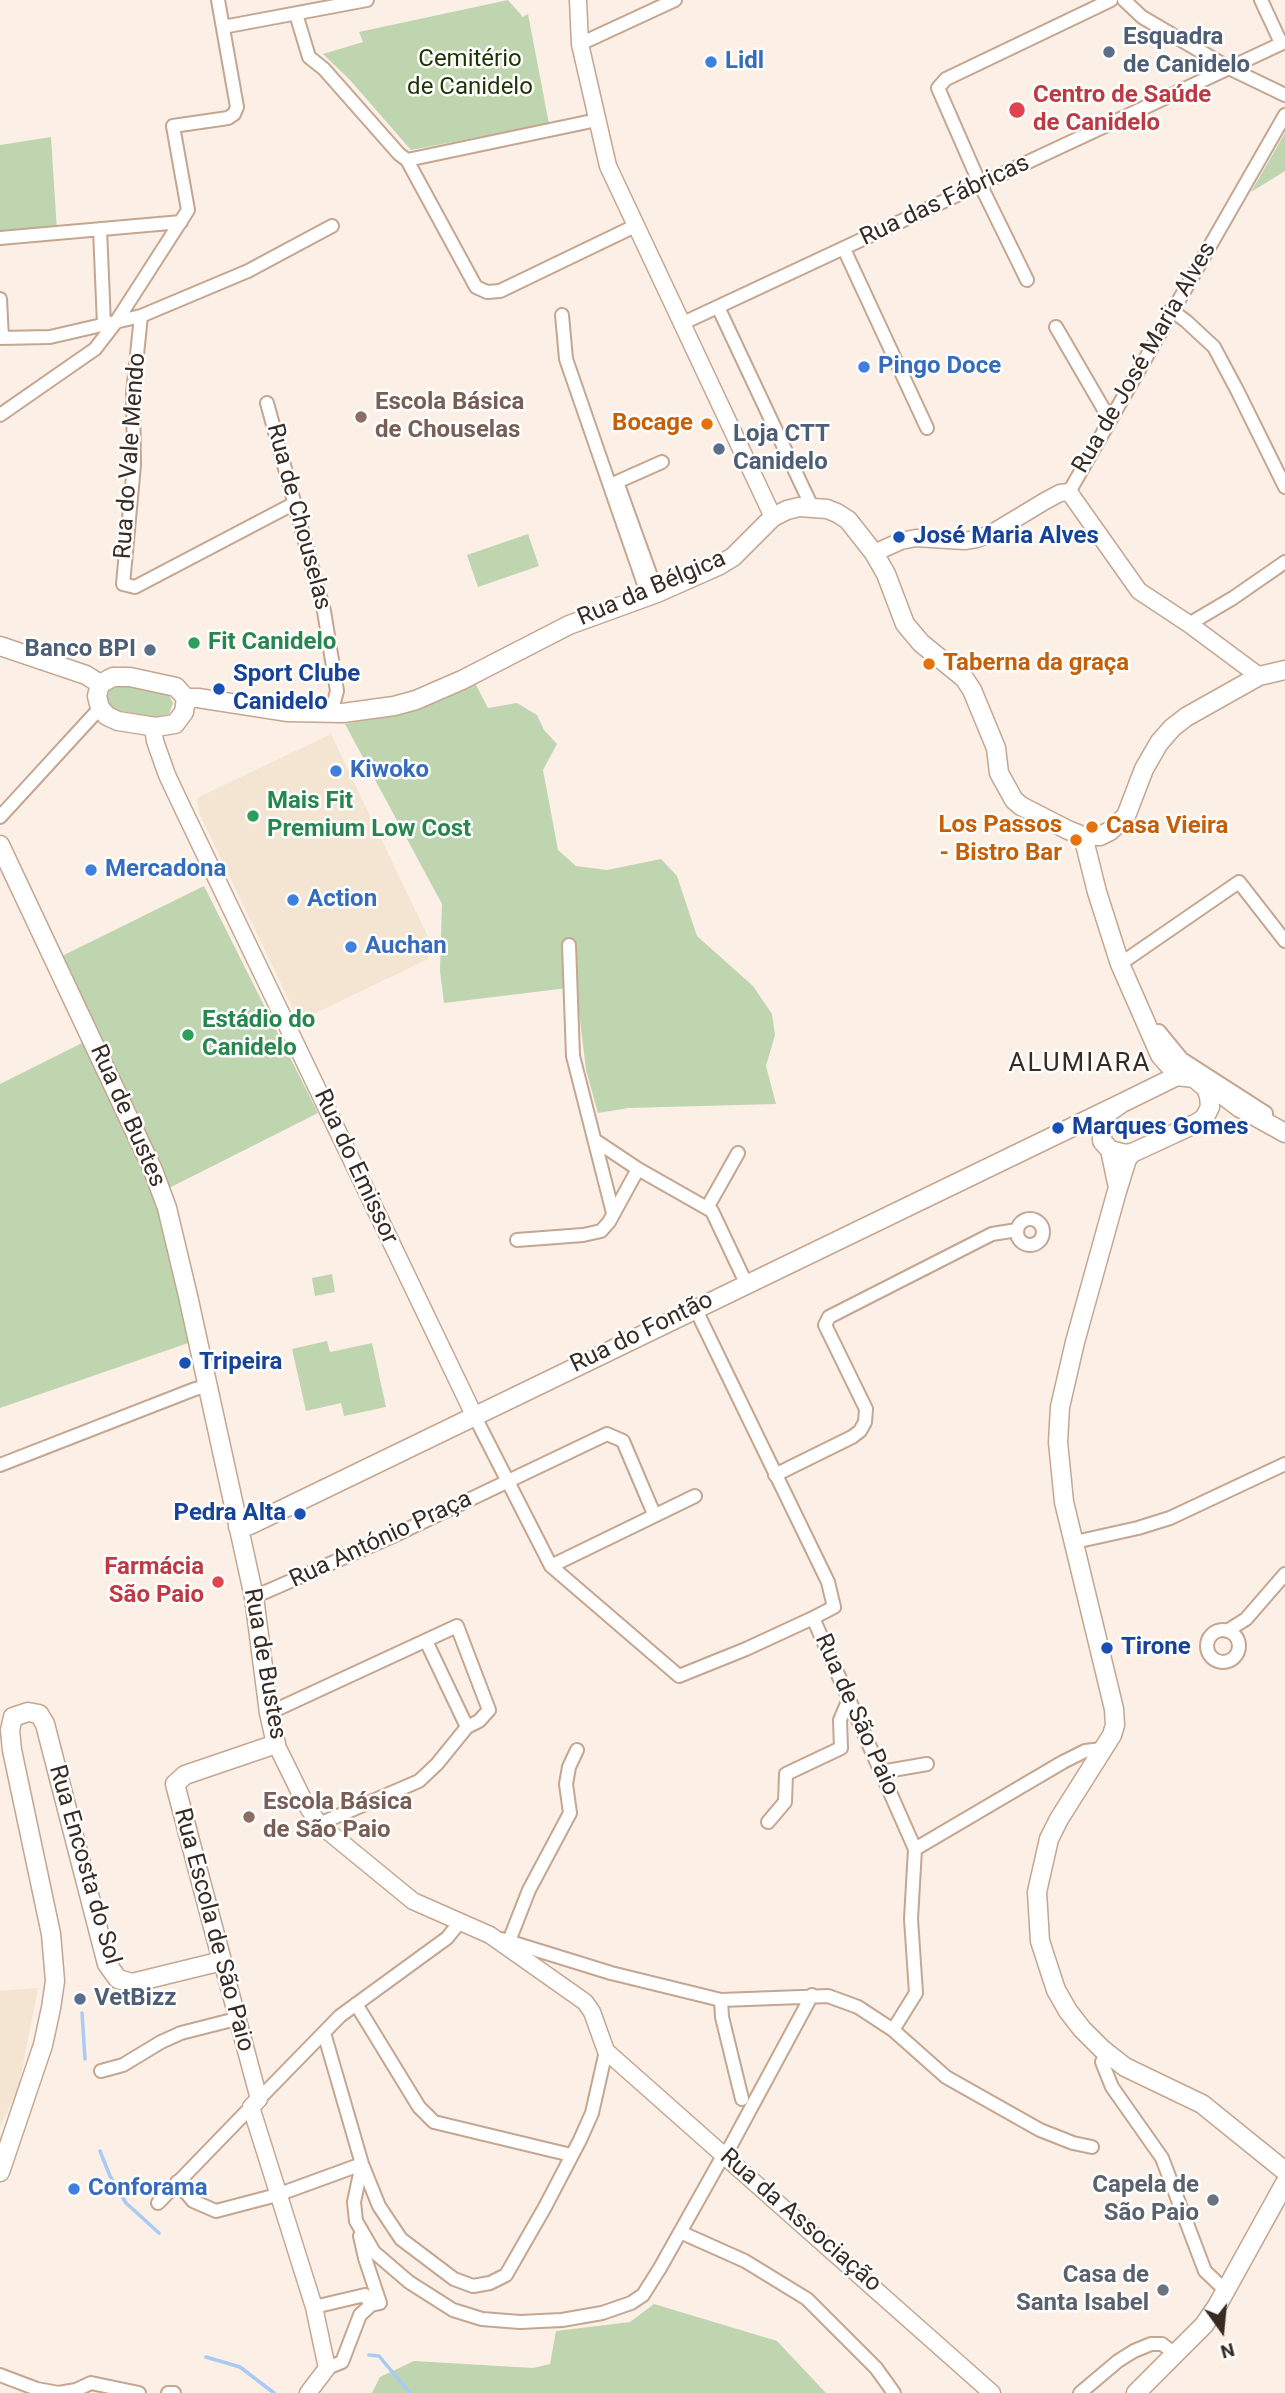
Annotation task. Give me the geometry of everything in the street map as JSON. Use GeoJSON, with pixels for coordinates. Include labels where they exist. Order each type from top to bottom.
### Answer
{"type":"FeatureCollection","features":[{"type":"Feature","properties":{"kind":"main road","name":"Rua da Bélgica"},"geometry":{"type":"LineString","coordinates":[[100,684],[113,677],[141,679],[176,687],[186,698],[288,712],[363,711],[416,700],[462,680],[569,625],[653,594],[718,566],[733,557],[772,517],[787,510],[812,506]]}},
{"type":"Feature","properties":{"kind":"main road"},"geometry":{"type":"LineString","coordinates":[[812,506],[827,509],[848,520],[886,574],[905,624],[921,643],[964,678],[996,748],[999,773],[1014,800],[1083,836],[1100,836],[1126,816],[1144,769],[1159,743],[1172,728],[1186,717],[1259,677],[1285,670]]}},
{"type":"Feature","properties":{"kind":"main road"},"geometry":{"type":"LineString","coordinates":[[0,646],[86,675],[100,684],[97,696],[100,708],[107,716],[118,721],[153,727],[175,724],[184,712],[186,698]]}},
{"type":"Feature","properties":{"kind":"main road"},"geometry":{"type":"LineString","coordinates":[[1083,836],[1094,882],[1120,964],[1160,1055],[1174,1071],[1206,1088],[1209,1096],[1208,1111],[1199,1122]]}},
{"type":"Feature","properties":{"kind":"main road","name":"Rua de Bustes"},"geometry":{"type":"LineString","coordinates":[[0,845],[153,1170],[174,1238],[254,1597],[275,1744]]}},
{"type":"Feature","properties":{"kind":"main road"},"geometry":{"type":"LineString","coordinates":[[1150,1089],[1160,1055]]}},
{"type":"Feature","properties":{"kind":"main road"},"geometry":{"type":"LineString","coordinates":[[1188,1077],[1207,1082],[1240,1108],[1285,1133]]}},
{"type":"Feature","properties":{"kind":"main road","name":"Rua do Fontão"},"geometry":{"type":"LineString","coordinates":[[238,1527],[262,1519],[1122,1102],[1150,1089],[1188,1077]]}},
{"type":"Feature","properties":{"kind":"main road"},"geometry":{"type":"LineString","coordinates":[[1117,1191],[1117,1174],[1101,1125],[1105,1115],[1122,1102]]}},
{"type":"Feature","properties":{"kind":"main road"},"geometry":{"type":"LineString","coordinates":[[1240,1108],[1222,1111],[1132,1153],[1127,1159],[1075,1342],[1060,1407],[1058,1442],[1061,1479],[1115,1715],[1114,1730],[1054,1829],[1041,1866],[1037,1892],[1040,1941],[1056,1990],[1082,2029],[1125,2067],[1202,2104],[1285,2171]]}},
{"type":"Feature","properties":{"kind":"main road","name":"Rua do Fontão"},"geometry":{"type":"LineString","coordinates":[[1047,1140],[1078,1135],[1125,1154],[1132,1153]]}},
{"type":"Feature","properties":{"kind":"main road","name":"Rua Encosta do Sol"},"geometry":{"type":"LineString","coordinates":[[0,2172],[43,2045],[55,1981],[51,1934],[10,1740],[13,1717],[28,1712],[39,1714],[45,1724],[107,1964],[118,1979],[132,1983],[222,1961]]}},
{"type":"Feature","properties":{"kind":"main road","name":"Rua Escola de São Paio"},"geometry":{"type":"LineString","coordinates":[[222,1961],[175,1784],[185,1775],[275,1744]]}},
{"type":"Feature","properties":{"kind":"main road"},"geometry":{"type":"LineString","coordinates":[[1136,2393],[1204,2325],[1226,2291],[1285,2183]]}},
{"type":"Feature","properties":{"kind":"street"},"geometry":{"type":"LineString","coordinates":[[0,415],[95,349],[188,210],[173,125],[228,118],[234,114],[237,107],[218,0]]}},
{"type":"Feature","properties":{"kind":"street"},"geometry":{"type":"LineString","coordinates":[[222,21],[296,14],[367,0]]}},
{"type":"Feature","properties":{"kind":"street"},"geometry":{"type":"LineString","coordinates":[[578,0],[579,44],[608,166],[772,517]]}},
{"type":"Feature","properties":{"kind":"street"},"geometry":{"type":"LineString","coordinates":[[579,44],[675,0]]}},
{"type":"Feature","properties":{"kind":"street"},"geometry":{"type":"LineString","coordinates":[[1027,280],[980,184],[938,88],[946,79],[1111,0]]}},
{"type":"Feature","properties":{"kind":"street"},"geometry":{"type":"LineString","coordinates":[[1124,0],[1142,17],[1229,68],[1285,95]]}},
{"type":"Feature","properties":{"kind":"street"},"geometry":{"type":"LineString","coordinates":[[1261,0],[1283,42]]}},
{"type":"Feature","properties":{"kind":"street"},"geometry":{"type":"LineString","coordinates":[[296,14],[309,57],[324,69],[407,160],[476,287],[488,292],[500,291],[635,226]]}},
{"type":"Feature","properties":{"kind":"street","name":"Rua das Fábricas"},"geometry":{"type":"LineString","coordinates":[[681,324],[1283,42]]}},
{"type":"Feature","properties":{"kind":"street","name":"Rua de José Maria Alves"},"geometry":{"type":"LineString","coordinates":[[874,554],[894,543],[916,538],[964,541],[977,539],[992,534],[1060,493],[1069,492],[1285,115]]}},
{"type":"Feature","properties":{"kind":"street"},"geometry":{"type":"LineString","coordinates":[[407,160],[597,120]]}},
{"type":"Feature","properties":{"kind":"street"},"geometry":{"type":"LineString","coordinates":[[0,238],[181,222]]}},
{"type":"Feature","properties":{"kind":"street"},"geometry":{"type":"LineString","coordinates":[[0,299],[1,338],[50,337],[141,316],[227,281],[332,226]]}},
{"type":"Feature","properties":{"kind":"street"},"geometry":{"type":"LineString","coordinates":[[100,229],[110,323]]}},
{"type":"Feature","properties":{"kind":"street"},"geometry":{"type":"LineString","coordinates":[[844,249],[927,428]]}},
{"type":"Feature","properties":{"kind":"street"},"geometry":{"type":"LineString","coordinates":[[718,307],[812,506]]}},
{"type":"Feature","properties":{"kind":"street"},"geometry":{"type":"LineString","coordinates":[[1171,310],[1213,347],[1285,487]]}},
{"type":"Feature","properties":{"kind":"street"},"geometry":{"type":"LineString","coordinates":[[562,315],[566,359],[653,594]]}},
{"type":"Feature","properties":{"kind":"street","name":"Rua do Vale Mendo"},"geometry":{"type":"LineString","coordinates":[[141,316],[133,393],[134,465],[123,584],[135,587],[295,503]]}},
{"type":"Feature","properties":{"kind":"street"},"geometry":{"type":"LineString","coordinates":[[1056,327],[1110,420]]}},
{"type":"Feature","properties":{"kind":"street","name":"Rua de Chouselas"},"geometry":{"type":"LineString","coordinates":[[267,403],[324,611],[337,691],[331,713]]}},
{"type":"Feature","properties":{"kind":"street"},"geometry":{"type":"LineString","coordinates":[[653,594],[617,482],[662,462]]}},
{"type":"Feature","properties":{"kind":"street"},"geometry":{"type":"LineString","coordinates":[[1069,492],[1139,591],[1189,624],[1259,677]]}},
{"type":"Feature","properties":{"kind":"street"},"geometry":{"type":"LineString","coordinates":[[1189,624],[1285,562]]}},
{"type":"Feature","properties":{"kind":"street"},"geometry":{"type":"LineString","coordinates":[[0,817],[100,708]]}},
{"type":"Feature","properties":{"kind":"street","name":"Rua do Emissor"},"geometry":{"type":"LineString","coordinates":[[153,727],[167,775],[474,1415]]}},
{"type":"Feature","properties":{"kind":"street"},"geometry":{"type":"LineString","coordinates":[[1120,964],[1239,883],[1285,941]]}},
{"type":"Feature","properties":{"kind":"street"},"geometry":{"type":"LineString","coordinates":[[569,945],[573,1056],[613,1213]]}},
{"type":"Feature","properties":{"kind":"street"},"geometry":{"type":"LineString","coordinates":[[1159,1031],[1182,1059],[1285,1123]]}},
{"type":"Feature","properties":{"kind":"street"},"geometry":{"type":"LineString","coordinates":[[596,1141],[638,1169],[712,1211],[746,1283]]}},
{"type":"Feature","properties":{"kind":"street"},"geometry":{"type":"LineString","coordinates":[[706,1208],[738,1153]]}},
{"type":"Feature","properties":{"kind":"street"},"geometry":{"type":"LineString","coordinates":[[517,1240],[601,1231],[638,1169]]}},
{"type":"Feature","properties":{"kind":"street"},"geometry":{"type":"LineString","coordinates":[[775,1475],[852,1437],[860,1431],[865,1422],[866,1409],[825,1325],[829,1317],[992,1234],[1017,1230]]}},
{"type":"Feature","properties":{"kind":"street","name":"Rua de São Paio"},"geometry":{"type":"LineString","coordinates":[[695,1308],[828,1583],[834,1607],[813,1618],[915,1849],[911,1919],[916,1993],[893,2030]]}},
{"type":"Feature","properties":{"kind":"street"},"geometry":{"type":"LineString","coordinates":[[0,1465],[207,1386]]}},
{"type":"Feature","properties":{"kind":"street"},"geometry":{"type":"LineString","coordinates":[[474,1415],[551,1566],[679,1676],[747,1649],[813,1618]]}},
{"type":"Feature","properties":{"kind":"street","name":"Rua António Praça"},"geometry":{"type":"LineString","coordinates":[[254,1597],[391,1537],[607,1434],[622,1441],[654,1514]]}},
{"type":"Feature","properties":{"kind":"street"},"geometry":{"type":"LineString","coordinates":[[1074,1542],[1170,1518],[1285,1464]]}},
{"type":"Feature","properties":{"kind":"street"},"geometry":{"type":"LineString","coordinates":[[551,1566],[695,1496]]}},
{"type":"Feature","properties":{"kind":"street"},"geometry":{"type":"LineString","coordinates":[[1232,1635],[1285,1574]]}},
{"type":"Feature","properties":{"kind":"street"},"geometry":{"type":"LineString","coordinates":[[269,1713],[457,1626],[489,1710],[479,1721],[467,1727],[437,1764],[419,1781],[319,1824]]}},
{"type":"Feature","properties":{"kind":"street"},"geometry":{"type":"LineString","coordinates":[[426,1641],[467,1727]]}},
{"type":"Feature","properties":{"kind":"street"},"geometry":{"type":"LineString","coordinates":[[768,1822],[785,1802],[786,1774],[841,1748],[841,1720],[849,1699]]}},
{"type":"Feature","properties":{"kind":"street","name":"Rua de Bustes"},"geometry":{"type":"LineString","coordinates":[[275,1744],[304,1802],[319,1824],[413,1901],[490,1935],[611,1973],[721,2000],[828,1996],[858,2007],[893,2030],[946,2077],[1041,2130],[1073,2143],[1093,2147]]}},
{"type":"Feature","properties":{"kind":"street"},"geometry":{"type":"LineString","coordinates":[[915,1849],[1063,1762],[1085,1751],[1102,1749]]}},
{"type":"Feature","properties":{"kind":"street"},"geometry":{"type":"LineString","coordinates":[[509,1941],[529,1890],[570,1813],[566,1784],[569,1767],[577,1750]]}},
{"type":"Feature","properties":{"kind":"street"},"geometry":{"type":"LineString","coordinates":[[881,1772],[927,1764]]}},
{"type":"Feature","properties":{"kind":"street"},"geometry":{"type":"LineString","coordinates":[[158,2203],[340,2016],[447,1937],[460,1922]]}},
{"type":"Feature","properties":{"kind":"street"},"geometry":{"type":"LineString","coordinates":[[324,2033],[362,2164],[379,2206],[401,2239],[454,2279],[473,2286],[490,2283],[506,2275],[580,2140],[592,2113],[606,2051],[589,2006],[490,1935]]}},
{"type":"Feature","properties":{"kind":"street","name":"Rua Escola de São Paio"},"geometry":{"type":"LineString","coordinates":[[222,1961],[277,2195],[314,2307],[327,2368]]}},
{"type":"Feature","properties":{"kind":"street"},"geometry":{"type":"LineString","coordinates":[[356,2221],[374,2252],[409,2282],[453,2310],[482,2319],[520,2322],[562,2320],[602,2313],[631,2303],[643,2295],[730,2147],[812,1995]]}},
{"type":"Feature","properties":{"kind":"street"},"geometry":{"type":"LineString","coordinates":[[721,2000],[722,2017],[742,2099]]}},
{"type":"Feature","properties":{"kind":"street"},"geometry":{"type":"LineString","coordinates":[[356,2004],[419,2107],[435,2122],[571,2155]]}},
{"type":"Feature","properties":{"kind":"street"},"geometry":{"type":"LineString","coordinates":[[101,2071],[123,2065],[181,2033],[236,2019]]}},
{"type":"Feature","properties":{"kind":"street","name":"Rua da Associação"},"geometry":{"type":"LineString","coordinates":[[606,2051],[992,2393]]}},
{"type":"Feature","properties":{"kind":"street"},"geometry":{"type":"LineString","coordinates":[[1106,2052],[1102,2062],[1112,2087],[1162,2158],[1205,2271],[1226,2291]]}},
{"type":"Feature","properties":{"kind":"street"},"geometry":{"type":"LineString","coordinates":[[177,2182],[193,2201],[216,2211],[277,2195],[362,2164]]}},
{"type":"Feature","properties":{"kind":"street"},"geometry":{"type":"LineString","coordinates":[[308,2393],[327,2368],[342,2362],[360,2315],[371,2305],[380,2302],[356,2221],[356,2189],[362,2164]]}},
{"type":"Feature","properties":{"kind":"street"},"geometry":{"type":"LineString","coordinates":[[680,2232],[745,2261],[807,2299],[876,2368],[894,2393]]}},
{"type":"Feature","properties":{"kind":"street"},"geometry":{"type":"LineString","coordinates":[[314,2307],[365,2294],[371,2305]]}},
{"type":"Feature","properties":{"kind":"street"},"geometry":{"type":"LineString","coordinates":[[1080,2393],[1134,2351],[1152,2344],[1162,2344],[1175,2354]]}},
{"type":"Feature","properties":{"kind":"street"},"geometry":{"type":"LineString","coordinates":[[0,2375],[37,2389],[59,2393],[76,2390],[91,2383],[139,2393]]}},
{"type":"Feature","properties":{"kind":"street"},"geometry":{"type":"LineString","coordinates":[[168,2393],[174,2393]]}},
{"type":"Feature","properties":{"kind":"shaded area"},"geometry":{"type":"Polygon","coordinates":[[[331,734],[431,943],[428,959],[299,1021],[200,815],[197,798],[331,734]]]}},
{"type":"Feature","properties":{"kind":"shaded area"},"geometry":{"type":"Polygon","coordinates":[[[38,1988],[18,2090],[0,2126],[0,1991],[38,1988]]]}},
{"type":"Feature","properties":{"kind":"green space","name":"Cemitério de Canidelo"},"geometry":{"type":"Polygon","coordinates":[[[508,0],[523,17],[528,14],[549,124],[411,150],[350,80],[323,54],[363,42],[359,32],[508,0]]]}},
{"type":"Feature","properties":{"kind":"green space"},"geometry":{"type":"Polygon","coordinates":[[[1285,133],[1285,171],[1251,192],[1285,133]]]}},
{"type":"Feature","properties":{"kind":"green space"},"geometry":{"type":"Polygon","coordinates":[[[51,137],[57,231],[0,234],[0,145],[51,137]]]}},
{"type":"Feature","properties":{"kind":"green space"},"geometry":{"type":"Polygon","coordinates":[[[528,534],[539,566],[478,587],[467,555],[528,534]]]}},
{"type":"Feature","properties":{"kind":"green space"},"geometry":{"type":"Polygon","coordinates":[[[474,681],[488,708],[517,703],[537,715],[544,730],[557,744],[543,770],[558,850],[576,866],[607,870],[661,859],[677,876],[697,936],[753,986],[772,1014],[775,1035],[766,1066],[776,1104],[629,1108],[598,1113],[586,1070],[576,987],[444,1003],[440,971],[442,904],[345,724],[388,715],[474,681]]]}},
{"type":"Feature","properties":{"kind":"green space"},"geometry":{"type":"Polygon","coordinates":[[[118,683],[168,693],[173,703],[169,714],[158,718],[116,710],[109,704],[107,695],[112,686],[118,683]]]}},
{"type":"Feature","properties":{"kind":"green space","name":"Estádio do Canidelo"},"geometry":{"type":"Polygon","coordinates":[[[204,886],[318,1113],[169,1188],[62,956],[204,886]]]}},
{"type":"Feature","properties":{"kind":"green space"},"geometry":{"type":"Polygon","coordinates":[[[86,1041],[162,1191],[194,1341],[0,1408],[0,1084],[86,1041]]]}},
{"type":"Feature","properties":{"kind":"green space"},"geometry":{"type":"Polygon","coordinates":[[[332,1274],[335,1292],[315,1296],[312,1278],[332,1274]]]}},
{"type":"Feature","properties":{"kind":"green space"},"geometry":{"type":"Polygon","coordinates":[[[327,1341],[330,1352],[372,1343],[386,1407],[344,1416],[341,1403],[306,1411],[292,1349],[327,1341]]]}},
{"type":"Feature","properties":{"kind":"green space"},"geometry":{"type":"Polygon","coordinates":[[[654,2304],[777,2341],[826,2393],[372,2393],[380,2377],[414,2361],[533,2368],[550,2364],[556,2331],[630,2322],[654,2304]]]}},
{"type":"Feature","properties":{"kind":"waterway"},"geometry":{"type":"LineString","coordinates":[[82,2013],[85,2059]]}},
{"type":"Feature","properties":{"kind":"waterway"},"geometry":{"type":"LineString","coordinates":[[100,2151],[110,2176],[126,2203],[159,2233]]}},
{"type":"Feature","properties":{"kind":"waterway"},"geometry":{"type":"LineString","coordinates":[[369,2355],[379,2356],[410,2393]]}},
{"type":"Feature","properties":{"kind":"waterway"},"geometry":{"type":"LineString","coordinates":[[206,2357],[240,2367],[274,2393]]}},
{"type":"Feature","properties":{"kind":"place","name":"Esquadra de Canidelo"},"geometry":{"type":"Point","coordinates":[1109,52]}},
{"type":"Feature","properties":{"kind":"place","name":"Lidl"},"geometry":{"type":"Point","coordinates":[711,62]}},
{"type":"Feature","properties":{"kind":"place","name":"Centro de Saúde de Canidelo"},"geometry":{"type":"Point","coordinates":[1017,110]}},
{"type":"Feature","properties":{"kind":"place","name":"Pingo Doce"},"geometry":{"type":"Point","coordinates":[864,367]}},
{"type":"Feature","properties":{"kind":"place","name":"Escola Básica de Chouselas"},"geometry":{"type":"Point","coordinates":[361,417]}},
{"type":"Feature","properties":{"kind":"place","name":"Bocage"},"geometry":{"type":"Point","coordinates":[707,424]}},
{"type":"Feature","properties":{"kind":"place","name":"Loja CTT Canidelo"},"geometry":{"type":"Point","coordinates":[719,449]}},
{"type":"Feature","properties":{"kind":"place","name":"José Maria Alves"},"geometry":{"type":"Point","coordinates":[899,537]}},
{"type":"Feature","properties":{"kind":"place","name":"Fit Canidelo"},"geometry":{"type":"Point","coordinates":[194,643]}},
{"type":"Feature","properties":{"kind":"place","name":"Banco BPI"},"geometry":{"type":"Point","coordinates":[150,650]}},
{"type":"Feature","properties":{"kind":"place","name":"Taberna da graça"},"geometry":{"type":"Point","coordinates":[929,664]}},
{"type":"Feature","properties":{"kind":"place","name":"Sport Clube Canidelo"},"geometry":{"type":"Point","coordinates":[219,689]}},
{"type":"Feature","properties":{"kind":"place","name":"Kiwoko"},"geometry":{"type":"Point","coordinates":[336,771]}},
{"type":"Feature","properties":{"kind":"place","name":"Mais Fit Premium Low Cost"},"geometry":{"type":"Point","coordinates":[253,816]}},
{"type":"Feature","properties":{"kind":"place","name":"Casa Vieira"},"geometry":{"type":"Point","coordinates":[1092,827]}},
{"type":"Feature","properties":{"kind":"place","name":"Los Passos - Bistro Bar"},"geometry":{"type":"Point","coordinates":[1076,840]}},
{"type":"Feature","properties":{"kind":"place","name":"Mercadona"},"geometry":{"type":"Point","coordinates":[91,870]}},
{"type":"Feature","properties":{"kind":"place","name":"Action"},"geometry":{"type":"Point","coordinates":[293,900]}},
{"type":"Feature","properties":{"kind":"place","name":"Auchan"},"geometry":{"type":"Point","coordinates":[351,947]}},
{"type":"Feature","properties":{"kind":"place","name":"Estádio do Canidelo"},"geometry":{"type":"Point","coordinates":[188,1035]}},
{"type":"Feature","properties":{"kind":"place","name":"Marques Gomes"},"geometry":{"type":"Point","coordinates":[1058,1128]}},
{"type":"Feature","properties":{"kind":"place","name":"Tripeira"},"geometry":{"type":"Point","coordinates":[185,1363]}},
{"type":"Feature","properties":{"kind":"place","name":"Pedra Alta"},"geometry":{"type":"Point","coordinates":[300,1514]}},
{"type":"Feature","properties":{"kind":"place","name":"Farmácia São Paio"},"geometry":{"type":"Point","coordinates":[218,1582]}},
{"type":"Feature","properties":{"kind":"place","name":"Tirone"},"geometry":{"type":"Point","coordinates":[1107,1648]}},
{"type":"Feature","properties":{"kind":"place","name":"Escola Básica de São Paio"},"geometry":{"type":"Point","coordinates":[249,1817]}},
{"type":"Feature","properties":{"kind":"place","name":"VetBizz"},"geometry":{"type":"Point","coordinates":[80,1999]}},
{"type":"Feature","properties":{"kind":"place","name":"Conforama"},"geometry":{"type":"Point","coordinates":[74,2189]}},
{"type":"Feature","properties":{"kind":"place","name":"Capela de São Paio"},"geometry":{"type":"Point","coordinates":[1213,2200]}},
{"type":"Feature","properties":{"kind":"place","name":"Casa de Santa Isabel"},"geometry":{"type":"Point","coordinates":[1163,2290]}},
{"type":"Feature","properties":{"kind":"district","name":"ALUMIARA"},"geometry":{"type":"Point","coordinates":[1080,1064]}}]}
